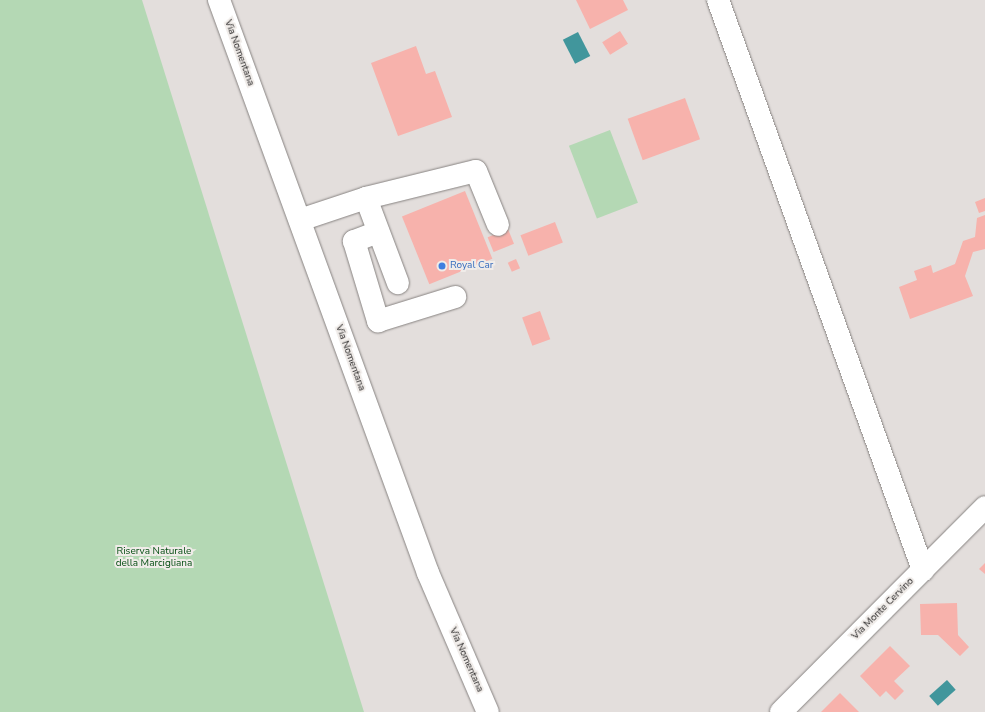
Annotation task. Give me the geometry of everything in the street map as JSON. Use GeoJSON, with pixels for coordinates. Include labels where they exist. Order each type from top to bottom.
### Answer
{"type":"FeatureCollection","features":[{"type":"Feature","properties":{"kind":"street","name":"Via Nomentana"},"geometry":{"type":"LineString","coordinates":[[219,0],[428,573],[488,712]]}},
{"type":"Feature","properties":{"kind":"street"},"geometry":{"type":"LineString","coordinates":[[718,0],[923,570]]}},
{"type":"Feature","properties":{"kind":"street"},"geometry":{"type":"LineString","coordinates":[[300,220],[366,198],[476,171],[498,226]]}},
{"type":"Feature","properties":{"kind":"street"},"geometry":{"type":"LineString","coordinates":[[366,198],[398,283]]}},
{"type":"Feature","properties":{"kind":"street"},"geometry":{"type":"LineString","coordinates":[[378,232],[354,241],[378,321],[455,297]]}},
{"type":"Feature","properties":{"kind":"street","name":"Via Monte Cervino"},"geometry":{"type":"LineString","coordinates":[[781,712],[985,507]]}},
{"type":"Feature","properties":{"kind":"green space","name":"Riserva Naturale della Marcigliana"},"geometry":{"type":"Polygon","coordinates":[[[0,0],[142,0],[364,712],[0,712],[0,0]]]}},
{"type":"Feature","properties":{"kind":"green space"},"geometry":{"type":"Polygon","coordinates":[[[610,130],[638,203],[597,219],[569,146],[610,130]]]}},
{"type":"Feature","properties":{"kind":"water"},"geometry":{"type":"Polygon","coordinates":[[[578,32],[590,56],[575,64],[563,40],[578,32]]]}},
{"type":"Feature","properties":{"kind":"water"},"geometry":{"type":"Polygon","coordinates":[[[947,680],[956,690],[938,706],[929,696],[947,680]]]}},
{"type":"Feature","properties":{"kind":"building"},"geometry":{"type":"Polygon","coordinates":[[[576,0],[623,0],[628,10],[590,29],[576,0]]]}},
{"type":"Feature","properties":{"kind":"building"},"geometry":{"type":"Polygon","coordinates":[[[620,31],[628,44],[610,55],[602,42],[620,31]]]}},
{"type":"Feature","properties":{"kind":"building"},"geometry":{"type":"Polygon","coordinates":[[[416,46],[426,74],[435,71],[452,117],[398,136],[371,63],[416,46]]]}},
{"type":"Feature","properties":{"kind":"building"},"geometry":{"type":"Polygon","coordinates":[[[685,98],[700,139],[643,160],[628,119],[685,98]]]}},
{"type":"Feature","properties":{"kind":"building"},"geometry":{"type":"Polygon","coordinates":[[[465,191],[492,259],[429,284],[402,216],[465,191]]]}},
{"type":"Feature","properties":{"kind":"building"},"geometry":{"type":"Polygon","coordinates":[[[985,198],[985,211],[979,213],[975,202],[985,198]]]}},
{"type":"Feature","properties":{"kind":"building"},"geometry":{"type":"Polygon","coordinates":[[[985,215],[985,249],[973,252],[965,276],[973,296],[910,319],[899,287],[917,280],[914,271],[931,265],[933,273],[955,264],[963,241],[975,237],[977,218],[985,215]]]}},
{"type":"Feature","properties":{"kind":"building"},"geometry":{"type":"Polygon","coordinates":[[[555,222],[563,243],[528,256],[520,235],[555,222]]]}},
{"type":"Feature","properties":{"kind":"building"},"geometry":{"type":"Polygon","coordinates":[[[508,229],[514,244],[494,252],[488,237],[508,229]]]}},
{"type":"Feature","properties":{"kind":"building"},"geometry":{"type":"Polygon","coordinates":[[[516,259],[520,268],[512,272],[508,263],[516,259]]]}},
{"type":"Feature","properties":{"kind":"building"},"geometry":{"type":"Polygon","coordinates":[[[540,311],[550,339],[532,346],[522,317],[540,311]]]}},
{"type":"Feature","properties":{"kind":"building"},"geometry":{"type":"Polygon","coordinates":[[[985,563],[985,574],[979,569],[985,563]]]}},
{"type":"Feature","properties":{"kind":"building"},"geometry":{"type":"Polygon","coordinates":[[[957,603],[958,635],[969,647],[960,656],[938,635],[921,635],[920,604],[957,603]]]}},
{"type":"Feature","properties":{"kind":"building"},"geometry":{"type":"Polygon","coordinates":[[[890,646],[910,666],[894,681],[904,691],[895,700],[886,691],[880,697],[860,676],[890,646]]]}},
{"type":"Feature","properties":{"kind":"building"},"geometry":{"type":"Polygon","coordinates":[[[840,693],[859,712],[821,712],[840,693]]]}},
{"type":"Feature","properties":{"kind":"place","name":"Royal Car"},"geometry":{"type":"Point","coordinates":[442,266]}}]}
